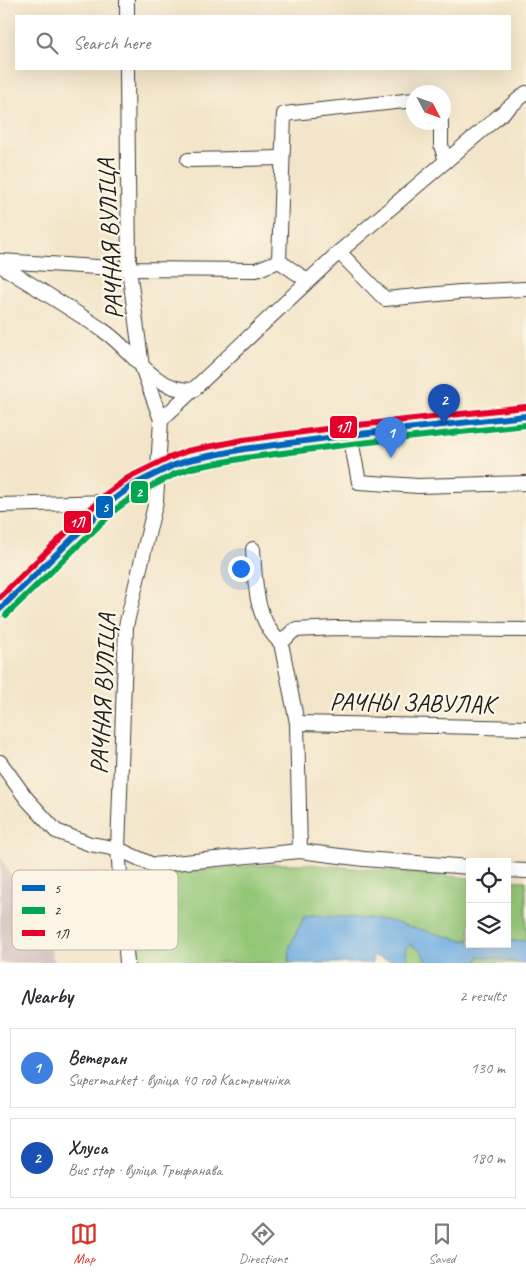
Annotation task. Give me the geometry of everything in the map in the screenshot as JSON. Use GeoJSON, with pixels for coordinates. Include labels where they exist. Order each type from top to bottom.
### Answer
{"type":"FeatureCollection","features":[{"type":"Feature","properties":{"kind":"street"},"geometry":{"type":"LineString","coordinates":[[127,0],[127,15]]}},
{"type":"Feature","properties":{"kind":"street","name":"РАЧНАЯ ВУЛІЦА"},"geometry":{"type":"LineString","coordinates":[[120,870],[118,849],[126,626],[156,501],[161,420],[142,368],[129,269],[127,70]]}},
{"type":"Feature","properties":{"kind":"street"},"geometry":{"type":"LineString","coordinates":[[161,420],[339,252],[526,93]]}},
{"type":"Feature","properties":{"kind":"street"},"geometry":{"type":"LineString","coordinates":[[280,261],[284,114],[406,101]]}},
{"type":"Feature","properties":{"kind":"street"},"geometry":{"type":"LineString","coordinates":[[441,130],[441,145],[446,161]]}},
{"type":"Feature","properties":{"kind":"street"},"geometry":{"type":"LineString","coordinates":[[188,160],[282,158]]}},
{"type":"Feature","properties":{"kind":"street"},"geometry":{"type":"LineString","coordinates":[[339,252],[385,299],[460,292],[526,289]]}},
{"type":"Feature","properties":{"kind":"street"},"geometry":{"type":"LineString","coordinates":[[0,262],[129,269],[256,270],[280,261]]}},
{"type":"Feature","properties":{"kind":"street"},"geometry":{"type":"LineString","coordinates":[[280,261],[308,281]]}},
{"type":"Feature","properties":{"kind":"street"},"geometry":{"type":"LineString","coordinates":[[0,265],[106,332],[142,368],[159,380],[182,391],[194,390]]}},
{"type":"Feature","properties":{"kind":"street"},"geometry":{"type":"LineString","coordinates":[[0,609],[110,502],[133,485],[158,472],[189,460],[244,449],[350,435],[526,416]]}},
{"type":"Feature","properties":{"kind":"street"},"geometry":{"type":"LineString","coordinates":[[350,435],[359,482],[418,486],[526,483]]}},
{"type":"Feature","properties":{"kind":"street"},"geometry":{"type":"LineString","coordinates":[[0,505],[110,502]]}},
{"type":"Feature","properties":{"kind":"street"},"geometry":{"type":"LineString","coordinates":[[253,550],[261,613],[270,634],[281,643],[296,723],[300,852]]}},
{"type":"Feature","properties":{"kind":"street"},"geometry":{"type":"LineString","coordinates":[[281,643],[294,630],[336,628],[526,630]]}},
{"type":"Feature","properties":{"kind":"street","name":"РАЧНЫ ЗАВУЛАК"},"geometry":{"type":"LineString","coordinates":[[296,723],[526,728]]}},
{"type":"Feature","properties":{"kind":"street"},"geometry":{"type":"LineString","coordinates":[[0,762],[26,798],[56,831],[90,844],[118,849],[153,865],[300,852],[466,867]]}},
{"type":"Feature","properties":{"kind":"street"},"geometry":{"type":"LineString","coordinates":[[511,870],[526,870]]}},
{"type":"Feature","properties":{"kind":"street","name":"РАЧНАЯ ВУЛІЦА"},"geometry":{"type":"LineString","coordinates":[[126,950],[127,963]]}},
{"type":"Feature","properties":{"kind":"shaded area"},"geometry":{"type":"Polygon","coordinates":[[[0,856],[12,878],[12,950],[51,950],[55,963],[0,963],[0,856]]]}},
{"type":"Feature","properties":{"kind":"green space"},"geometry":{"type":"Polygon","coordinates":[[[275,864],[306,864],[466,878],[466,940],[290,946],[289,963],[135,963],[134,950],[178,950],[178,872],[275,864]]]}},
{"type":"Feature","properties":{"kind":"green space"},"geometry":{"type":"Polygon","coordinates":[[[511,880],[526,881],[526,941],[511,941],[511,880]]]}},
{"type":"Feature","properties":{"kind":"green space"},"geometry":{"type":"Polygon","coordinates":[[[410,944],[421,951],[427,963],[409,963],[405,949],[410,944]]]}},
{"type":"Feature","properties":{"kind":"green space"},"geometry":{"type":"Polygon","coordinates":[[[479,955],[518,963],[477,963],[479,955]]]}},
{"type":"Feature","properties":{"kind":"water"},"geometry":{"type":"Polygon","coordinates":[[[311,915],[385,920],[466,940],[466,948],[511,948],[511,941],[526,941],[526,963],[479,956],[477,963],[427,963],[421,951],[410,944],[405,949],[409,963],[373,956],[372,963],[289,963],[290,946],[304,917],[311,915]]]}},
{"type":"Feature","properties":{"kind":"transit line","name":"1Л"},"geometry":{"type":"LineString","coordinates":[[0,597],[105,495],[128,478],[187,451],[243,440],[349,426],[525,407]]}},
{"type":"Feature","properties":{"kind":"transit line","name":"5"},"geometry":{"type":"LineString","coordinates":[[0,609],[110,502],[133,485],[172,466],[189,460],[244,449],[350,435],[526,416]]}},
{"type":"Feature","properties":{"kind":"transit line","name":"2"},"geometry":{"type":"LineString","coordinates":[[6,615],[116,509],[138,493],[191,468],[245,458],[351,444],[526,425]]}},
{"type":"Feature","properties":{"kind":"place","name":"Хлуса"},"geometry":{"type":"Point","coordinates":[444,425]}},
{"type":"Feature","properties":{"kind":"place","name":"Ветеран"},"geometry":{"type":"Point","coordinates":[391,458]}}]}
